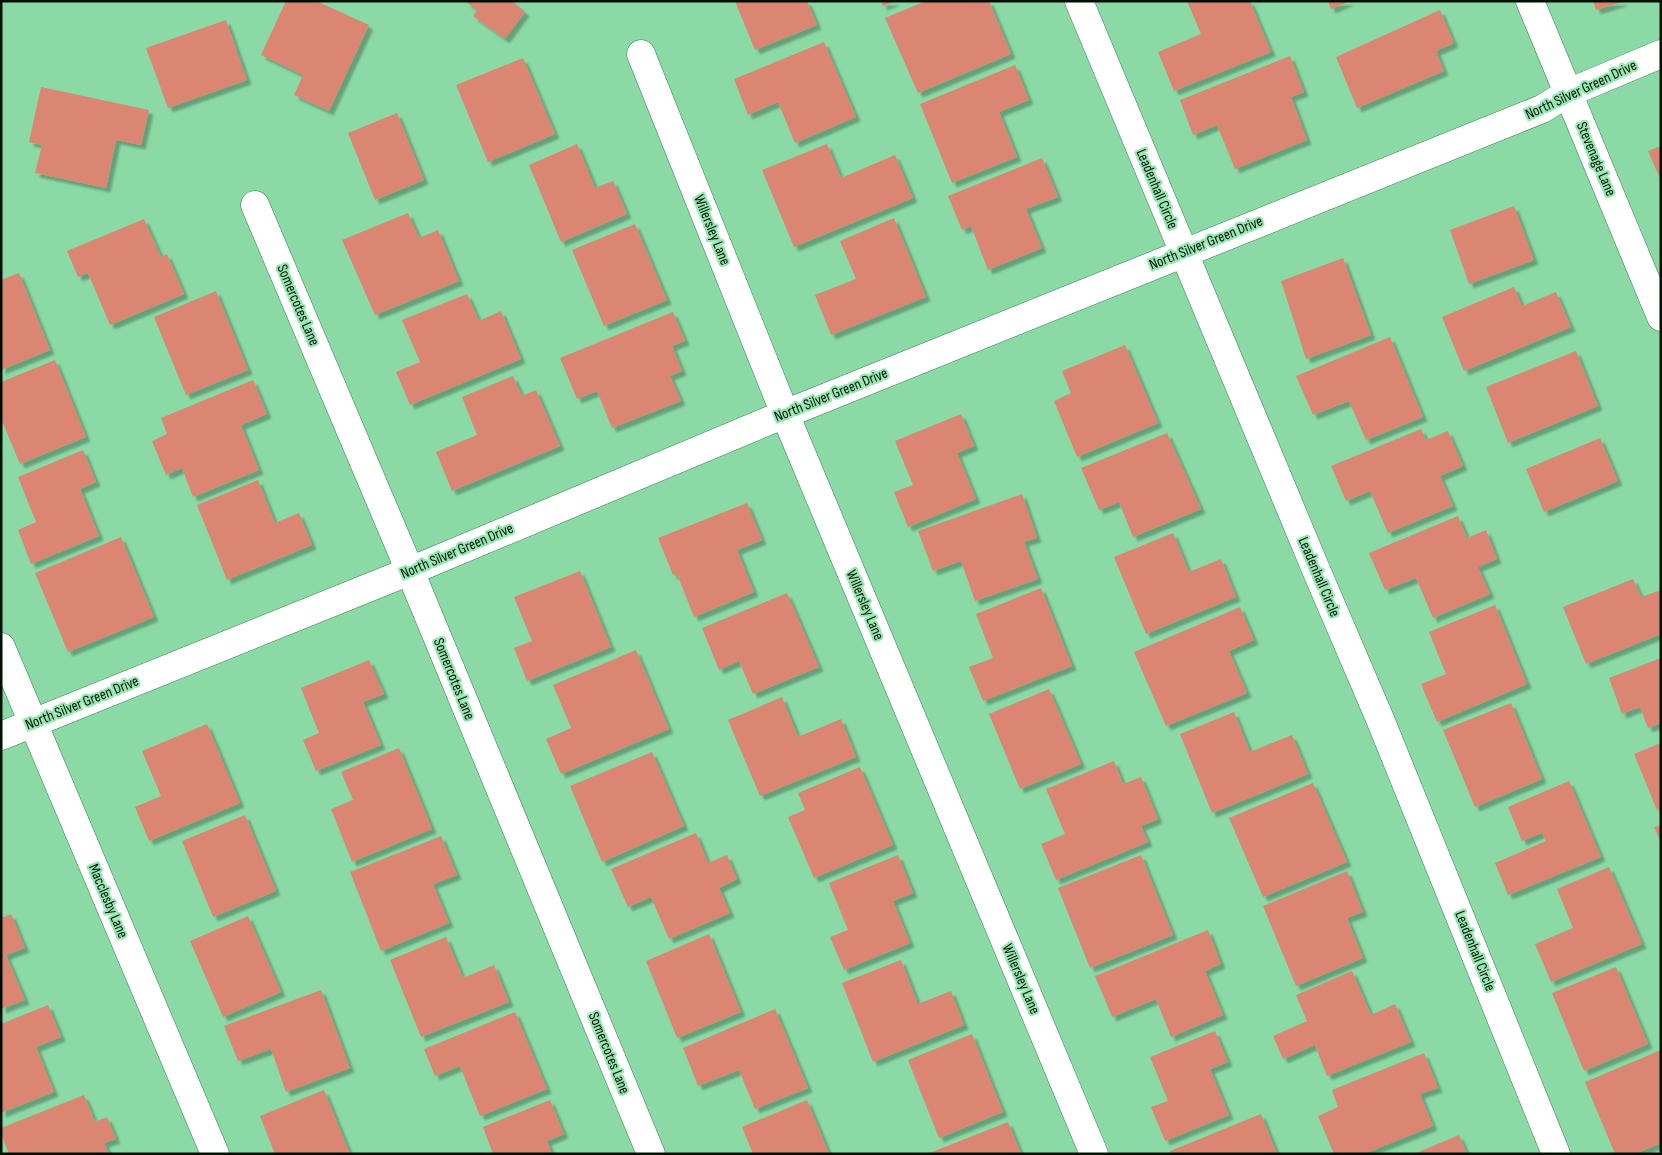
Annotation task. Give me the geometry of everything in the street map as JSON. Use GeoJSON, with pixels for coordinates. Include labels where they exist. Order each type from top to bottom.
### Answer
{"type":"FeatureCollection","features":[{"type":"Feature","properties":{"kind":"street","name":"Leadenhall Circle"},"geometry":{"type":"LineString","coordinates":[[1079,1],[1316,572],[1380,718],[1556,1154]]}},
{"type":"Feature","properties":{"kind":"street","name":"Stevenage Lane"},"geometry":{"type":"LineString","coordinates":[[1530,1],[1661,316]]}},
{"type":"Feature","properties":{"kind":"street","name":"Willersley Lane"},"geometry":{"type":"LineString","coordinates":[[641,54],[785,414],[1094,1154]]}},
{"type":"Feature","properties":{"kind":"street","name":"North Silver Green Drive"},"geometry":{"type":"LineString","coordinates":[[1,736],[410,571],[785,414],[1183,252],[1542,109],[1568,93],[1661,54]]}},
{"type":"Feature","properties":{"kind":"street","name":"Somercotes Lane"},"geometry":{"type":"LineString","coordinates":[[255,205],[410,571],[651,1154]]}},
{"type":"Feature","properties":{"kind":"street","name":"Macclesby Lane"},"geometry":{"type":"LineString","coordinates":[[1,647],[214,1154]]}},
{"type":"Feature","properties":{"kind":"building"},"geometry":{"type":"Polygon","coordinates":[[[286,1],[316,1],[369,25],[329,111],[294,95],[303,75],[261,55],[286,1]]]}},
{"type":"Feature","properties":{"kind":"building"},"geometry":{"type":"Polygon","coordinates":[[[465,1],[512,1],[525,12],[505,39],[473,16],[477,10],[465,1]]]}},
{"type":"Feature","properties":{"kind":"building"},"geometry":{"type":"Polygon","coordinates":[[[735,1],[807,1],[817,25],[755,50],[735,1]]]}},
{"type":"Feature","properties":{"kind":"building"},"geometry":{"type":"Polygon","coordinates":[[[881,1],[896,1],[883,6],[881,1]]]}},
{"type":"Feature","properties":{"kind":"building"},"geometry":{"type":"Polygon","coordinates":[[[926,1],[989,1],[1011,54],[918,93],[885,18],[926,1]]]}},
{"type":"Feature","properties":{"kind":"building"},"geometry":{"type":"Polygon","coordinates":[[[1187,1],[1250,1],[1271,52],[1174,91],[1158,52],[1201,34],[1187,1]]]}},
{"type":"Feature","properties":{"kind":"building"},"geometry":{"type":"Polygon","coordinates":[[[1328,1],[1350,1],[1331,9],[1328,1]]]}},
{"type":"Feature","properties":{"kind":"building"},"geometry":{"type":"Polygon","coordinates":[[[1593,1],[1622,1],[1622,2],[1596,10],[1593,1]]]}},
{"type":"Feature","properties":{"kind":"building"},"geometry":{"type":"Polygon","coordinates":[[[1440,10],[1454,43],[1436,51],[1444,71],[1357,108],[1336,57],[1440,10]]]}},
{"type":"Feature","properties":{"kind":"building"},"geometry":{"type":"Polygon","coordinates":[[[226,20],[247,80],[168,108],[146,48],[226,20]]]}},
{"type":"Feature","properties":{"kind":"building"},"geometry":{"type":"Polygon","coordinates":[[[824,42],[856,117],[795,143],[778,102],[748,115],[734,79],[824,42]]]}},
{"type":"Feature","properties":{"kind":"building"},"geometry":{"type":"Polygon","coordinates":[[[1290,56],[1304,92],[1291,97],[1307,140],[1235,169],[1217,125],[1193,135],[1180,100],[1290,56]]]}},
{"type":"Feature","properties":{"kind":"building"},"geometry":{"type":"Polygon","coordinates":[[[523,58],[555,134],[488,162],[456,85],[523,58]]]}},
{"type":"Feature","properties":{"kind":"building"},"geometry":{"type":"Polygon","coordinates":[[[1015,65],[1029,100],[999,112],[1017,157],[952,183],[920,104],[1015,65]]]}},
{"type":"Feature","properties":{"kind":"building"},"geometry":{"type":"Polygon","coordinates":[[[41,87],[149,110],[141,145],[116,140],[106,188],[35,173],[42,145],[29,142],[41,87]]]}},
{"type":"Feature","properties":{"kind":"building"},"geometry":{"type":"Polygon","coordinates":[[[397,113],[424,180],[375,200],[348,133],[397,113]]]}},
{"type":"Feature","properties":{"kind":"building"},"geometry":{"type":"Polygon","coordinates":[[[577,144],[595,188],[613,181],[627,214],[561,242],[529,165],[577,144]]]}},
{"type":"Feature","properties":{"kind":"building"},"geometry":{"type":"Polygon","coordinates":[[[827,144],[841,178],[895,155],[913,198],[794,247],[762,170],[827,144]]]}},
{"type":"Feature","properties":{"kind":"building"},"geometry":{"type":"Polygon","coordinates":[[[1661,146],[1661,181],[1648,151],[1661,146]]]}},
{"type":"Feature","properties":{"kind":"building"},"geometry":{"type":"Polygon","coordinates":[[[1042,158],[1058,197],[1026,209],[1042,248],[988,270],[971,226],[962,230],[948,196],[1042,158]]]}},
{"type":"Feature","properties":{"kind":"building"},"geometry":{"type":"Polygon","coordinates":[[[1514,206],[1534,260],[1469,284],[1450,230],[1514,206]]]}},
{"type":"Feature","properties":{"kind":"building"},"geometry":{"type":"Polygon","coordinates":[[[408,213],[419,238],[438,230],[459,281],[375,315],[342,240],[408,213]]]}},
{"type":"Feature","properties":{"kind":"building"},"geometry":{"type":"Polygon","coordinates":[[[894,218],[926,297],[831,335],[815,295],[856,279],[840,241],[894,218]]]}},
{"type":"Feature","properties":{"kind":"building"},"geometry":{"type":"Polygon","coordinates":[[[144,219],[161,257],[167,254],[184,294],[110,325],[88,273],[78,277],[67,251],[144,219]]]}},
{"type":"Feature","properties":{"kind":"building"},"geometry":{"type":"Polygon","coordinates":[[[635,224],[667,300],[604,326],[572,250],[635,224]]]}},
{"type":"Feature","properties":{"kind":"building"},"geometry":{"type":"Polygon","coordinates":[[[1343,258],[1371,335],[1306,359],[1281,281],[1343,258]]]}},
{"type":"Feature","properties":{"kind":"building"},"geometry":{"type":"Polygon","coordinates":[[[19,273],[50,350],[1,370],[1,280],[19,273]]]}},
{"type":"Feature","properties":{"kind":"building"},"geometry":{"type":"Polygon","coordinates":[[[1514,287],[1522,306],[1556,292],[1571,327],[1464,371],[1442,317],[1514,287]]]}},
{"type":"Feature","properties":{"kind":"building"},"geometry":{"type":"Polygon","coordinates":[[[216,291],[248,370],[186,395],[154,317],[216,291]]]}},
{"type":"Feature","properties":{"kind":"building"},"geometry":{"type":"Polygon","coordinates":[[[467,294],[479,321],[501,311],[521,359],[410,405],[396,372],[420,362],[402,320],[467,294]]]}},
{"type":"Feature","properties":{"kind":"building"},"geometry":{"type":"Polygon","coordinates":[[[673,312],[685,341],[672,346],[682,371],[670,376],[681,401],[612,428],[597,391],[577,399],[560,358],[673,312]]]}},
{"type":"Feature","properties":{"kind":"building"},"geometry":{"type":"Polygon","coordinates":[[[1390,337],[1423,417],[1366,440],[1349,401],[1313,415],[1296,376],[1390,337]]]}},
{"type":"Feature","properties":{"kind":"building"},"geometry":{"type":"Polygon","coordinates":[[[1125,345],[1158,423],[1077,457],[1054,401],[1071,393],[1062,371],[1125,345]]]}},
{"type":"Feature","properties":{"kind":"building"},"geometry":{"type":"Polygon","coordinates":[[[1576,351],[1598,406],[1508,443],[1486,387],[1576,351]]]}},
{"type":"Feature","properties":{"kind":"building"},"geometry":{"type":"Polygon","coordinates":[[[55,360],[86,437],[20,464],[3,423],[1,424],[1,382],[55,360]]]}},
{"type":"Feature","properties":{"kind":"building"},"geometry":{"type":"Polygon","coordinates":[[[513,376],[522,396],[536,390],[560,446],[452,491],[436,452],[477,435],[462,397],[513,376]]]}},
{"type":"Feature","properties":{"kind":"building"},"geometry":{"type":"Polygon","coordinates":[[[253,380],[267,414],[241,425],[259,470],[193,497],[182,468],[166,475],[152,441],[167,434],[161,418],[253,380]]]}},
{"type":"Feature","properties":{"kind":"building"},"geometry":{"type":"Polygon","coordinates":[[[961,414],[974,446],[957,453],[976,499],[908,527],[894,492],[913,485],[895,441],[961,414]]]}},
{"type":"Feature","properties":{"kind":"building"},"geometry":{"type":"Polygon","coordinates":[[[1421,429],[1426,440],[1448,431],[1463,466],[1440,476],[1453,506],[1388,533],[1370,491],[1346,501],[1331,466],[1421,429]]]}},
{"type":"Feature","properties":{"kind":"building"},"geometry":{"type":"Polygon","coordinates":[[[1167,433],[1201,509],[1133,537],[1119,502],[1099,510],[1081,468],[1167,433]]]}},
{"type":"Feature","properties":{"kind":"building"},"geometry":{"type":"Polygon","coordinates":[[[1600,438],[1618,481],[1544,512],[1526,469],[1600,438]]]}},
{"type":"Feature","properties":{"kind":"building"},"geometry":{"type":"Polygon","coordinates":[[[83,450],[96,482],[80,489],[99,536],[31,564],[18,530],[36,522],[18,477],[83,450]]]}},
{"type":"Feature","properties":{"kind":"building"},"geometry":{"type":"Polygon","coordinates":[[[258,480],[275,523],[299,513],[312,545],[227,580],[197,505],[258,480]]]}},
{"type":"Feature","properties":{"kind":"building"},"geometry":{"type":"Polygon","coordinates":[[[1022,494],[1037,538],[1024,542],[1038,579],[975,601],[961,561],[933,571],[918,531],[1022,494]]]}},
{"type":"Feature","properties":{"kind":"building"},"geometry":{"type":"Polygon","coordinates":[[[747,503],[762,540],[737,550],[754,592],[694,617],[677,574],[673,575],[658,538],[747,503]]]}},
{"type":"Feature","properties":{"kind":"building"},"geometry":{"type":"Polygon","coordinates":[[[1458,516],[1467,538],[1486,530],[1497,559],[1478,567],[1490,594],[1433,618],[1416,578],[1385,590],[1369,553],[1458,516]]]}},
{"type":"Feature","properties":{"kind":"building"},"geometry":{"type":"Polygon","coordinates":[[[1173,533],[1189,572],[1221,559],[1236,597],[1146,634],[1114,557],[1173,533]]]}},
{"type":"Feature","properties":{"kind":"building"},"geometry":{"type":"Polygon","coordinates":[[[121,537],[154,617],[68,652],[35,573],[121,537]]]}},
{"type":"Feature","properties":{"kind":"building"},"geometry":{"type":"Polygon","coordinates":[[[580,571],[611,647],[527,681],[514,648],[532,641],[514,597],[580,571]]]}},
{"type":"Feature","properties":{"kind":"building"},"geometry":{"type":"Polygon","coordinates":[[[1633,579],[1641,597],[1661,590],[1661,634],[1586,664],[1563,607],[1633,579]]]}},
{"type":"Feature","properties":{"kind":"building"},"geometry":{"type":"Polygon","coordinates":[[[1041,588],[1072,666],[983,701],[969,667],[993,658],[976,614],[1041,588]]]}},
{"type":"Feature","properties":{"kind":"building"},"geometry":{"type":"Polygon","coordinates":[[[787,593],[819,667],[753,694],[739,661],[719,670],[702,628],[787,593]]]}},
{"type":"Feature","properties":{"kind":"building"},"geometry":{"type":"Polygon","coordinates":[[[1495,605],[1527,684],[1437,722],[1421,684],[1446,674],[1429,632],[1495,605]]]}},
{"type":"Feature","properties":{"kind":"building"},"geometry":{"type":"Polygon","coordinates":[[[1240,607],[1254,640],[1229,651],[1247,693],[1166,726],[1134,652],[1240,607]]]}},
{"type":"Feature","properties":{"kind":"building"},"geometry":{"type":"Polygon","coordinates":[[[636,650],[669,729],[561,774],[546,739],[571,728],[553,685],[636,650]]]}},
{"type":"Feature","properties":{"kind":"building"},"geometry":{"type":"Polygon","coordinates":[[[1661,658],[1661,723],[1648,728],[1640,707],[1622,714],[1609,678],[1661,658]]]}},
{"type":"Feature","properties":{"kind":"building"},"geometry":{"type":"Polygon","coordinates":[[[369,660],[384,694],[363,702],[381,745],[316,771],[303,740],[319,733],[301,688],[369,660]]]}},
{"type":"Feature","properties":{"kind":"building"},"geometry":{"type":"Polygon","coordinates":[[[1049,689],[1081,764],[1020,789],[989,714],[1049,689]]]}},
{"type":"Feature","properties":{"kind":"building"},"geometry":{"type":"Polygon","coordinates":[[[782,697],[798,737],[841,719],[856,757],[760,796],[728,720],[782,697]]]}},
{"type":"Feature","properties":{"kind":"building"},"geometry":{"type":"Polygon","coordinates":[[[1511,703],[1542,779],[1475,807],[1443,730],[1511,703]]]}},
{"type":"Feature","properties":{"kind":"building"},"geometry":{"type":"Polygon","coordinates":[[[1234,712],[1250,752],[1292,735],[1308,774],[1212,813],[1180,734],[1234,712]]]}},
{"type":"Feature","properties":{"kind":"building"},"geometry":{"type":"Polygon","coordinates":[[[207,724],[240,803],[149,841],[135,807],[161,796],[142,751],[207,724]]]}},
{"type":"Feature","properties":{"kind":"building"},"geometry":{"type":"Polygon","coordinates":[[[1661,743],[1661,809],[1657,810],[1634,754],[1661,743]]]}},
{"type":"Feature","properties":{"kind":"building"},"geometry":{"type":"Polygon","coordinates":[[[399,748],[432,829],[352,862],[331,809],[353,800],[341,772],[399,748]]]}},
{"type":"Feature","properties":{"kind":"building"},"geometry":{"type":"Polygon","coordinates":[[[652,752],[684,826],[602,862],[570,786],[652,752]]]}},
{"type":"Feature","properties":{"kind":"building"},"geometry":{"type":"Polygon","coordinates":[[[1114,761],[1123,784],[1141,777],[1158,819],[1141,826],[1148,842],[1056,880],[1041,844],[1065,834],[1046,789],[1114,761]]]}},
{"type":"Feature","properties":{"kind":"building"},"geometry":{"type":"Polygon","coordinates":[[[860,767],[893,845],[814,878],[788,817],[805,810],[798,793],[860,767]]]}},
{"type":"Feature","properties":{"kind":"building"},"geometry":{"type":"Polygon","coordinates":[[[1569,781],[1601,857],[1508,895],[1495,863],[1546,841],[1542,833],[1522,841],[1508,807],[1569,781]]]}},
{"type":"Feature","properties":{"kind":"building"},"geometry":{"type":"Polygon","coordinates":[[[1313,783],[1347,862],[1263,897],[1229,818],[1313,783]]]}},
{"type":"Feature","properties":{"kind":"building"},"geometry":{"type":"Polygon","coordinates":[[[245,815],[276,891],[213,917],[182,841],[245,815]]]}},
{"type":"Feature","properties":{"kind":"building"},"geometry":{"type":"Polygon","coordinates":[[[1661,825],[1661,842],[1654,827],[1661,825]]]}},
{"type":"Feature","properties":{"kind":"building"},"geometry":{"type":"Polygon","coordinates":[[[696,833],[708,863],[727,855],[737,879],[719,888],[730,913],[669,939],[651,897],[628,907],[611,869],[696,833]]]}},
{"type":"Feature","properties":{"kind":"building"},"geometry":{"type":"Polygon","coordinates":[[[441,836],[457,875],[433,884],[449,923],[381,951],[350,872],[441,836]]]}},
{"type":"Feature","properties":{"kind":"building"},"geometry":{"type":"Polygon","coordinates":[[[898,855],[913,893],[893,901],[910,943],[844,970],[830,937],[848,930],[829,883],[898,855]]]}},
{"type":"Feature","properties":{"kind":"building"},"geometry":{"type":"Polygon","coordinates":[[[1141,855],[1173,935],[1090,968],[1058,888],[1141,855]]]}},
{"type":"Feature","properties":{"kind":"building"},"geometry":{"type":"Polygon","coordinates":[[[1609,867],[1642,944],[1551,982],[1535,944],[1573,928],[1557,889],[1609,867]]]}},
{"type":"Feature","properties":{"kind":"building"},"geometry":{"type":"Polygon","coordinates":[[[1347,871],[1363,912],[1347,918],[1363,958],[1296,986],[1263,906],[1347,871]]]}},
{"type":"Feature","properties":{"kind":"building"},"geometry":{"type":"Polygon","coordinates":[[[11,914],[25,948],[6,955],[25,1000],[1,1009],[1,918],[11,914]]]}},
{"type":"Feature","properties":{"kind":"building"},"geometry":{"type":"Polygon","coordinates":[[[248,916],[281,992],[223,1017],[190,941],[248,916]]]}},
{"type":"Feature","properties":{"kind":"building"},"geometry":{"type":"Polygon","coordinates":[[[1208,930],[1221,964],[1205,971],[1223,1015],[1171,1037],[1156,999],[1112,1017],[1095,976],[1208,930]]]}},
{"type":"Feature","properties":{"kind":"building"},"geometry":{"type":"Polygon","coordinates":[[[709,934],[741,1012],[677,1038],[646,961],[709,934]]]}},
{"type":"Feature","properties":{"kind":"building"},"geometry":{"type":"Polygon","coordinates":[[[446,937],[463,978],[494,965],[509,1002],[421,1037],[390,960],[446,937]]]}},
{"type":"Feature","properties":{"kind":"building"},"geometry":{"type":"Polygon","coordinates":[[[901,960],[918,1004],[951,991],[964,1025],[873,1062],[842,983],[901,960]]]}},
{"type":"Feature","properties":{"kind":"building"},"geometry":{"type":"Polygon","coordinates":[[[1616,967],[1648,1044],[1584,1071],[1552,993],[1616,967]]]}},
{"type":"Feature","properties":{"kind":"building"},"geometry":{"type":"Polygon","coordinates":[[[1352,971],[1371,1015],[1395,1004],[1411,1042],[1327,1076],[1315,1045],[1283,1059],[1273,1036],[1307,1021],[1296,995],[1352,971]]]}},
{"type":"Feature","properties":{"kind":"building"},"geometry":{"type":"Polygon","coordinates":[[[321,990],[350,1068],[286,1092],[271,1049],[238,1061],[224,1026],[321,990]]]}},
{"type":"Feature","properties":{"kind":"building"},"geometry":{"type":"Polygon","coordinates":[[[48,1005],[61,1037],[36,1047],[54,1092],[1,1113],[1,1024],[48,1005]]]}},
{"type":"Feature","properties":{"kind":"building"},"geometry":{"type":"Polygon","coordinates":[[[775,1009],[808,1088],[755,1109],[739,1070],[698,1086],[683,1048],[775,1009]]]}},
{"type":"Feature","properties":{"kind":"building"},"geometry":{"type":"Polygon","coordinates":[[[515,1012],[547,1089],[480,1116],[460,1066],[435,1076],[424,1049],[515,1012]]]}},
{"type":"Feature","properties":{"kind":"building"},"geometry":{"type":"Polygon","coordinates":[[[1215,1031],[1228,1062],[1210,1069],[1229,1115],[1165,1141],[1151,1107],[1168,1101],[1150,1057],[1215,1031]]]}},
{"type":"Feature","properties":{"kind":"building"},"geometry":{"type":"Polygon","coordinates":[[[972,1034],[1003,1112],[939,1138],[908,1060],[972,1034]]]}},
{"type":"Feature","properties":{"kind":"building"},"geometry":{"type":"Polygon","coordinates":[[[1661,1050],[1661,1143],[1635,1154],[1615,1154],[1585,1082],[1661,1050]]]}},
{"type":"Feature","properties":{"kind":"building"},"geometry":{"type":"Polygon","coordinates":[[[1424,1053],[1438,1088],[1420,1094],[1433,1126],[1364,1154],[1334,1154],[1318,1116],[1338,1107],[1332,1090],[1424,1053]]]}},
{"type":"Feature","properties":{"kind":"building"},"geometry":{"type":"Polygon","coordinates":[[[324,1090],[350,1154],[275,1154],[260,1116],[324,1090]]]}},
{"type":"Feature","properties":{"kind":"building"},"geometry":{"type":"Polygon","coordinates":[[[84,1095],[95,1122],[107,1117],[116,1139],[104,1143],[109,1154],[9,1154],[1,1134],[1,1128],[84,1095]]]}},
{"type":"Feature","properties":{"kind":"building"},"geometry":{"type":"Polygon","coordinates":[[[550,1100],[564,1134],[547,1141],[552,1154],[493,1154],[483,1127],[550,1100]]]}},
{"type":"Feature","properties":{"kind":"building"},"geometry":{"type":"Polygon","coordinates":[[[807,1100],[829,1154],[753,1154],[742,1127],[807,1100]]]}},
{"type":"Feature","properties":{"kind":"building"},"geometry":{"type":"Polygon","coordinates":[[[1261,1114],[1277,1154],[1171,1154],[1170,1151],[1261,1114]]]}},
{"type":"Feature","properties":{"kind":"building"},"geometry":{"type":"Polygon","coordinates":[[[1008,1122],[1021,1154],[927,1154],[1008,1122]]]}},
{"type":"Feature","properties":{"kind":"building"},"geometry":{"type":"Polygon","coordinates":[[[1459,1135],[1467,1154],[1414,1154],[1459,1135]]]}}]}
